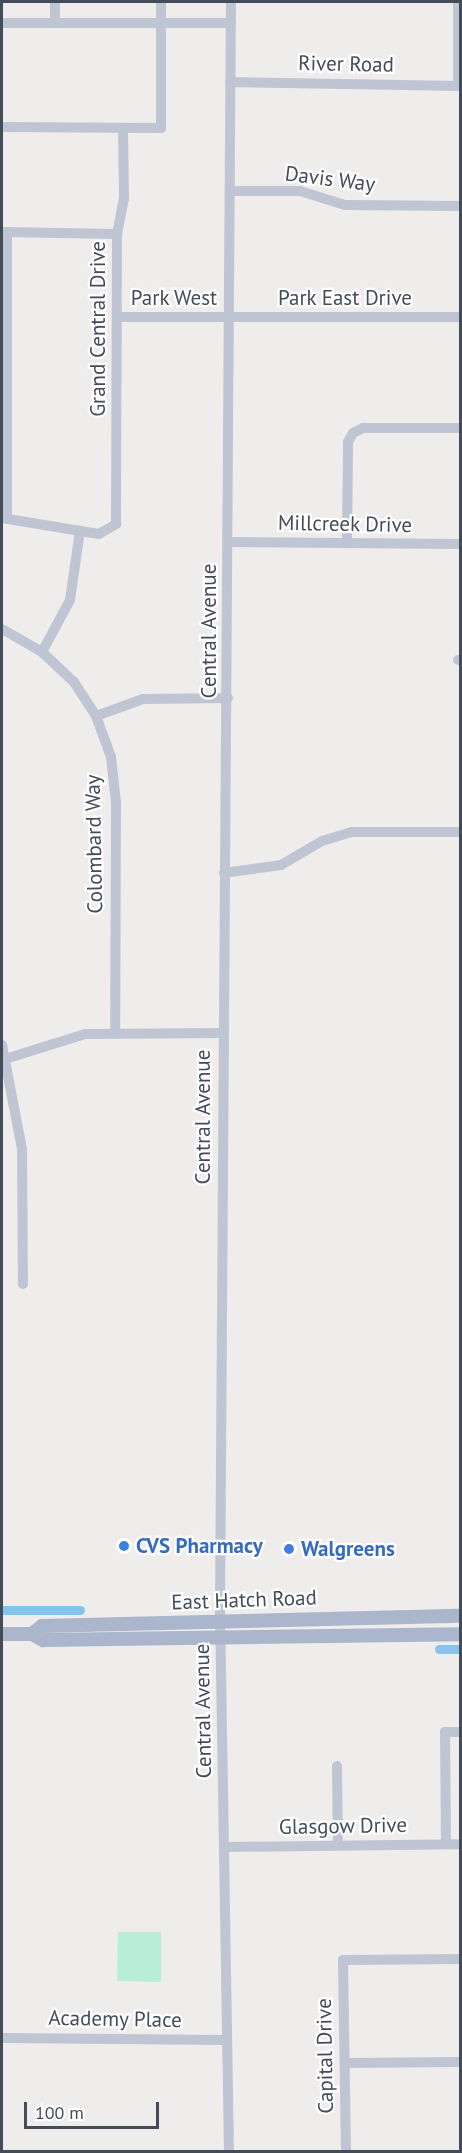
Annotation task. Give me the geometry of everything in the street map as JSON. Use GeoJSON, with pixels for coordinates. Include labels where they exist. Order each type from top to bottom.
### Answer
{"type":"FeatureCollection","features":[{"type":"Feature","properties":{"kind":"main road","name":"East Hatch Road"},"geometry":{"type":"LineString","coordinates":[[32,1634],[42,1626],[460,1616]]}},
{"type":"Feature","properties":{"kind":"main road","name":"East Hatch Road"},"geometry":{"type":"LineString","coordinates":[[2,1634],[32,1634],[43,1640],[460,1634]]}},
{"type":"Feature","properties":{"kind":"street"},"geometry":{"type":"LineString","coordinates":[[55,2],[55,23]]}},
{"type":"Feature","properties":{"kind":"street"},"geometry":{"type":"LineString","coordinates":[[2,127],[161,128],[161,2]]}},
{"type":"Feature","properties":{"kind":"street","name":"Central Avenue"},"geometry":{"type":"LineString","coordinates":[[229,2151],[220,1622],[231,2]]}},
{"type":"Feature","properties":{"kind":"street"},"geometry":{"type":"LineString","coordinates":[[458,2],[459,86]]}},
{"type":"Feature","properties":{"kind":"street"},"geometry":{"type":"LineString","coordinates":[[2,23],[231,23]]}},
{"type":"Feature","properties":{"kind":"street","name":"River Road"},"geometry":{"type":"LineString","coordinates":[[230,82],[459,86]]}},
{"type":"Feature","properties":{"kind":"street","name":"Grand Central Drive"},"geometry":{"type":"LineString","coordinates":[[80,531],[112,530],[117,518],[117,234],[124,199],[123,128]]}},
{"type":"Feature","properties":{"kind":"street","name":"Davis Way"},"geometry":{"type":"LineString","coordinates":[[230,191],[300,191],[345,205],[460,206]]}},
{"type":"Feature","properties":{"kind":"street"},"geometry":{"type":"LineString","coordinates":[[42,652],[70,600],[80,531],[4,519],[4,232],[117,234]]}},
{"type":"Feature","properties":{"kind":"street","name":"Park West"},"geometry":{"type":"LineString","coordinates":[[117,317],[230,318]]}},
{"type":"Feature","properties":{"kind":"street","name":"Park East Drive"},"geometry":{"type":"LineString","coordinates":[[230,318],[460,317]]}},
{"type":"Feature","properties":{"kind":"street"},"geometry":{"type":"LineString","coordinates":[[347,543],[348,442],[353,433],[363,428],[460,428]]}},
{"type":"Feature","properties":{"kind":"street","name":"Millcreek Drive"},"geometry":{"type":"LineString","coordinates":[[229,542],[460,544]]}},
{"type":"Feature","properties":{"kind":"street","name":"Colombard Way"},"geometry":{"type":"LineString","coordinates":[[2,629],[42,652],[74,682],[96,716],[115,779],[115,1032]]}},
{"type":"Feature","properties":{"kind":"street"},"geometry":{"type":"LineString","coordinates":[[96,716],[143,699],[228,698]]}},
{"type":"Feature","properties":{"kind":"street"},"geometry":{"type":"LineString","coordinates":[[224,873],[281,865],[322,841],[352,832],[460,832]]}},
{"type":"Feature","properties":{"kind":"street"},"geometry":{"type":"LineString","coordinates":[[2,1060],[64,1038],[115,1032],[223,1033]]}},
{"type":"Feature","properties":{"kind":"street"},"geometry":{"type":"LineString","coordinates":[[2,1045],[2,1060],[22,1149],[23,1284]]}},
{"type":"Feature","properties":{"kind":"street"},"geometry":{"type":"LineString","coordinates":[[447,1844],[445,1732],[460,1732]]}},
{"type":"Feature","properties":{"kind":"street"},"geometry":{"type":"LineString","coordinates":[[337,1766],[338,1845]]}},
{"type":"Feature","properties":{"kind":"street","name":"Glasgow Drive"},"geometry":{"type":"LineString","coordinates":[[225,1846],[460,1844]]}},
{"type":"Feature","properties":{"kind":"street","name":"Capital Drive"},"geometry":{"type":"LineString","coordinates":[[346,2151],[343,1960],[460,1959]]}},
{"type":"Feature","properties":{"kind":"street","name":"Academy Place"},"geometry":{"type":"LineString","coordinates":[[2,2038],[227,2040]]}},
{"type":"Feature","properties":{"kind":"street"},"geometry":{"type":"LineString","coordinates":[[345,2063],[460,2062]]}},
{"type":"Feature","properties":{"kind":"green space"},"geometry":{"type":"Polygon","coordinates":[[[118,1932],[161,1932],[161,1982],[117,1981],[118,1932]]]}},
{"type":"Feature","properties":{"kind":"waterway"},"geometry":{"type":"LineString","coordinates":[[2,1610],[80,1610]]}},
{"type":"Feature","properties":{"kind":"waterway"},"geometry":{"type":"LineString","coordinates":[[439,1649],[460,1649]]}},
{"type":"Feature","properties":{"kind":"place","name":"CVS Pharmacy"},"geometry":{"type":"Point","coordinates":[124,1546]}},
{"type":"Feature","properties":{"kind":"place","name":"Walgreens"},"geometry":{"type":"Point","coordinates":[289,1549]}}]}
